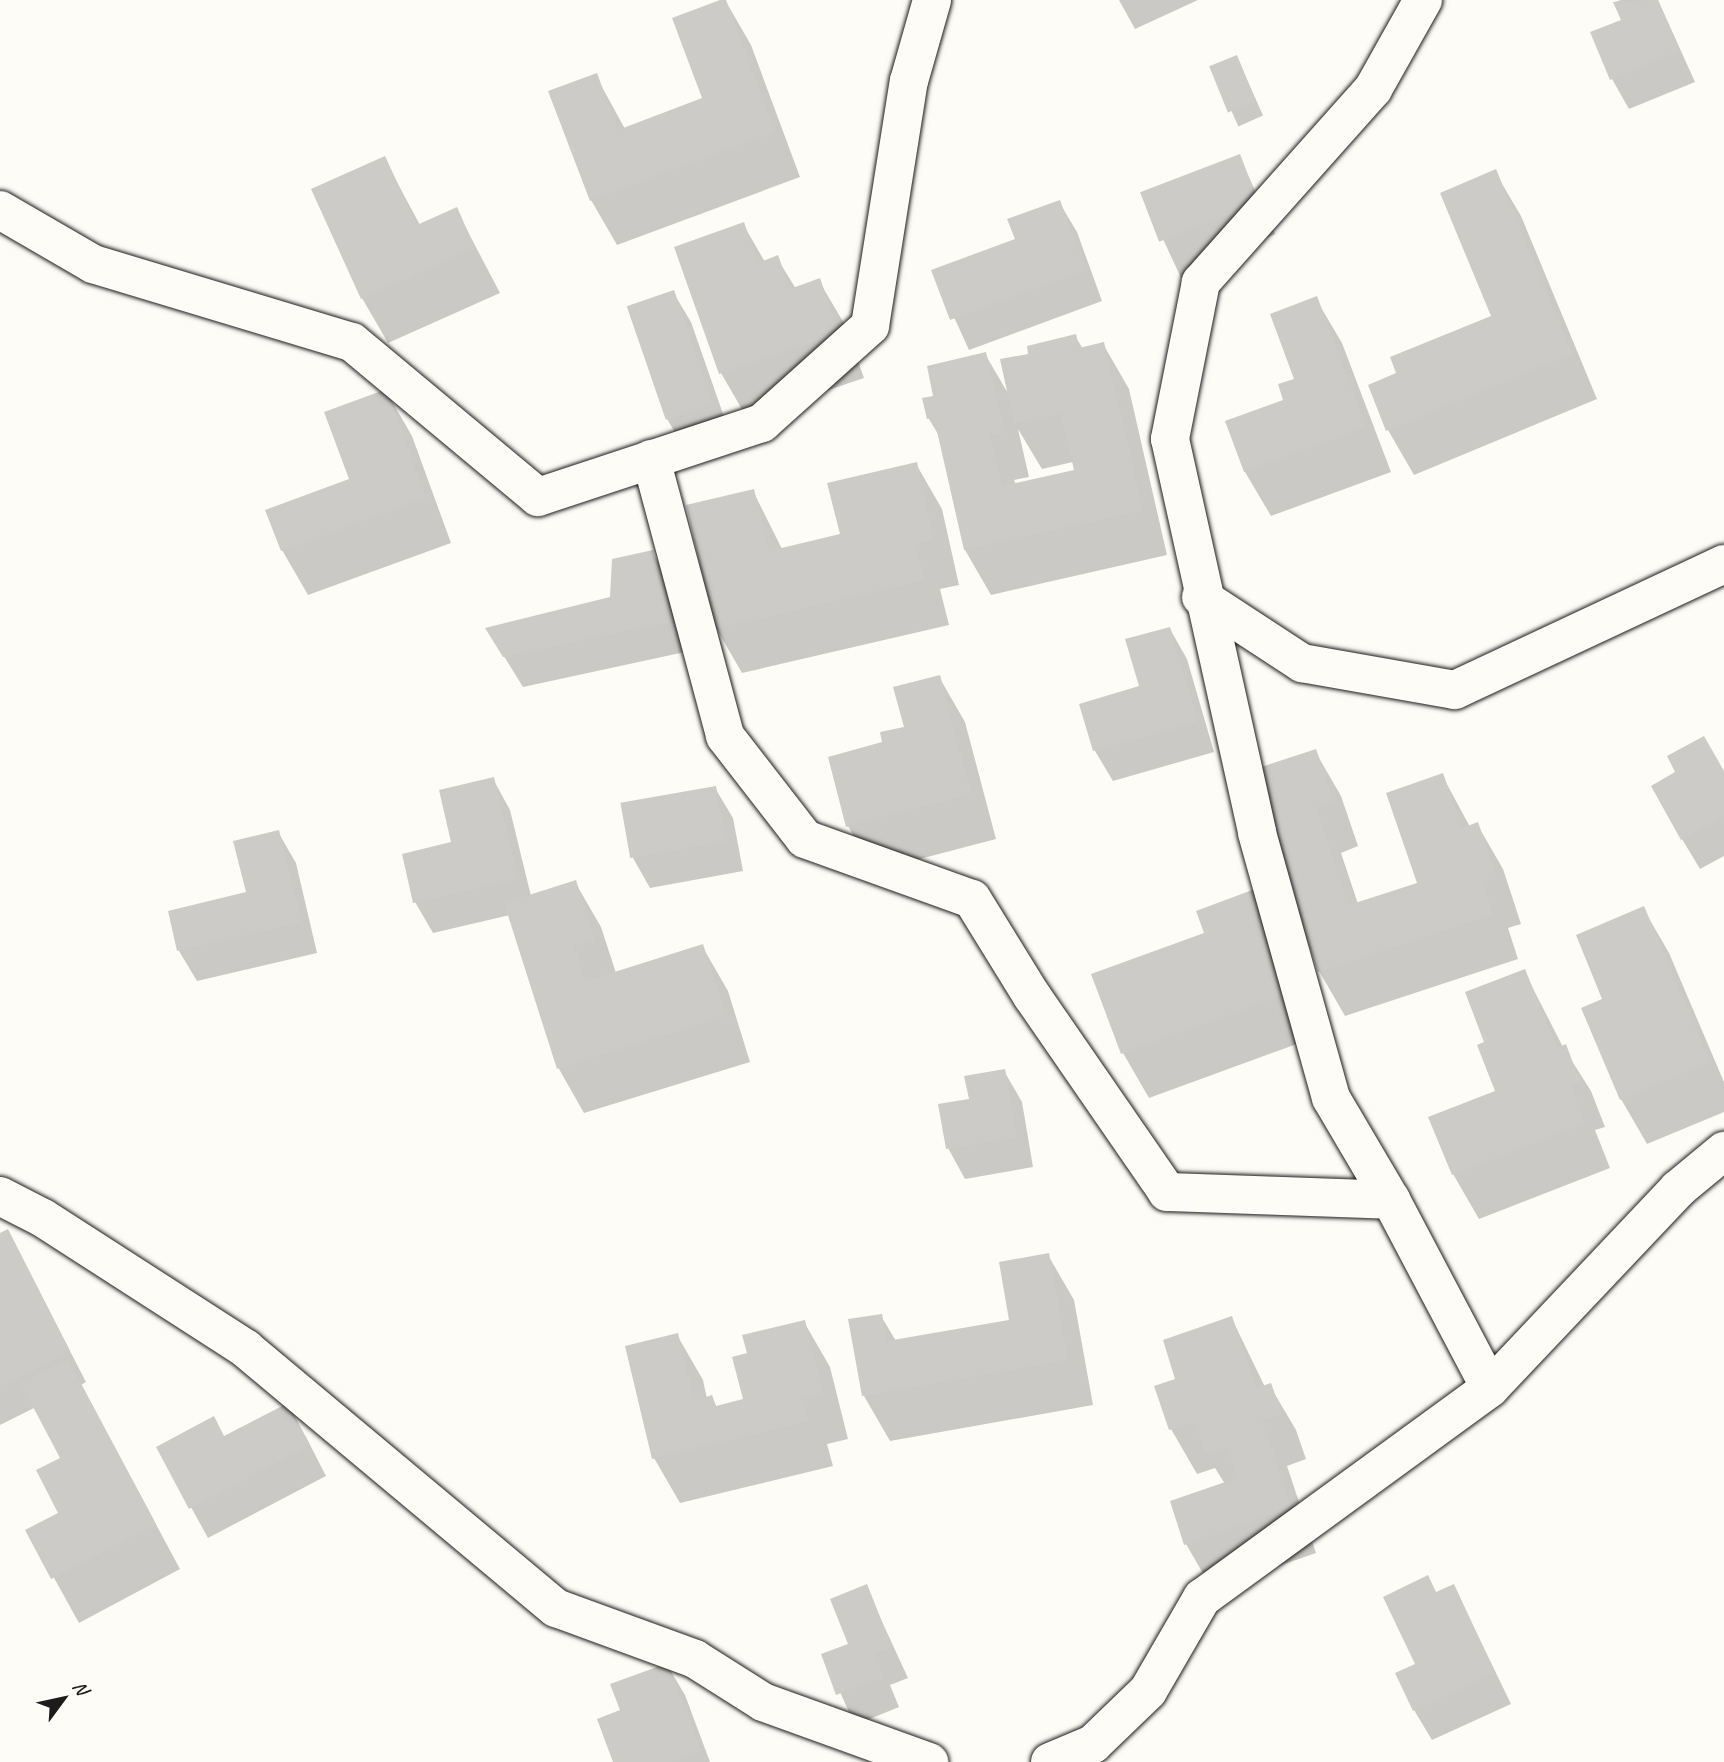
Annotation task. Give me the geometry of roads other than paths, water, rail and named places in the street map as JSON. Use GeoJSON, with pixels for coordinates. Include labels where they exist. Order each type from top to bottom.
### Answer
{"type":"FeatureCollection","features":[{"type":"Feature","properties":{"kind":"street"},"geometry":{"type":"LineString","coordinates":[[0,210],[93,264],[352,342],[538,497],[762,422],[870,326],[909,81],[932,0]]}},
{"type":"Feature","properties":{"kind":"street"},"geometry":{"type":"LineString","coordinates":[[1423,0],[1373,89],[1201,282],[1170,439],[1201,597],[1257,833],[1331,1098],[1391,1199],[1490,1388]]}},
{"type":"Feature","properties":{"kind":"street"},"geometry":{"type":"LineString","coordinates":[[651,459],[725,736],[805,839],[972,899],[1032,996],[1167,1192],[1391,1199]]}},
{"type":"Feature","properties":{"kind":"street"},"geometry":{"type":"LineString","coordinates":[[1201,597],[1302,663],[1455,690],[1724,565]]}},
{"type":"Feature","properties":{"kind":"street"},"geometry":{"type":"LineString","coordinates":[[1050,1762],[1093,1744],[1148,1691],[1202,1598],[1490,1388],[1678,1189],[1724,1152]]}},
{"type":"Feature","properties":{"kind":"street"},"geometry":{"type":"LineString","coordinates":[[0,1196],[43,1218],[246,1349],[556,1608],[695,1659],[762,1702],[929,1762]]}}]}
